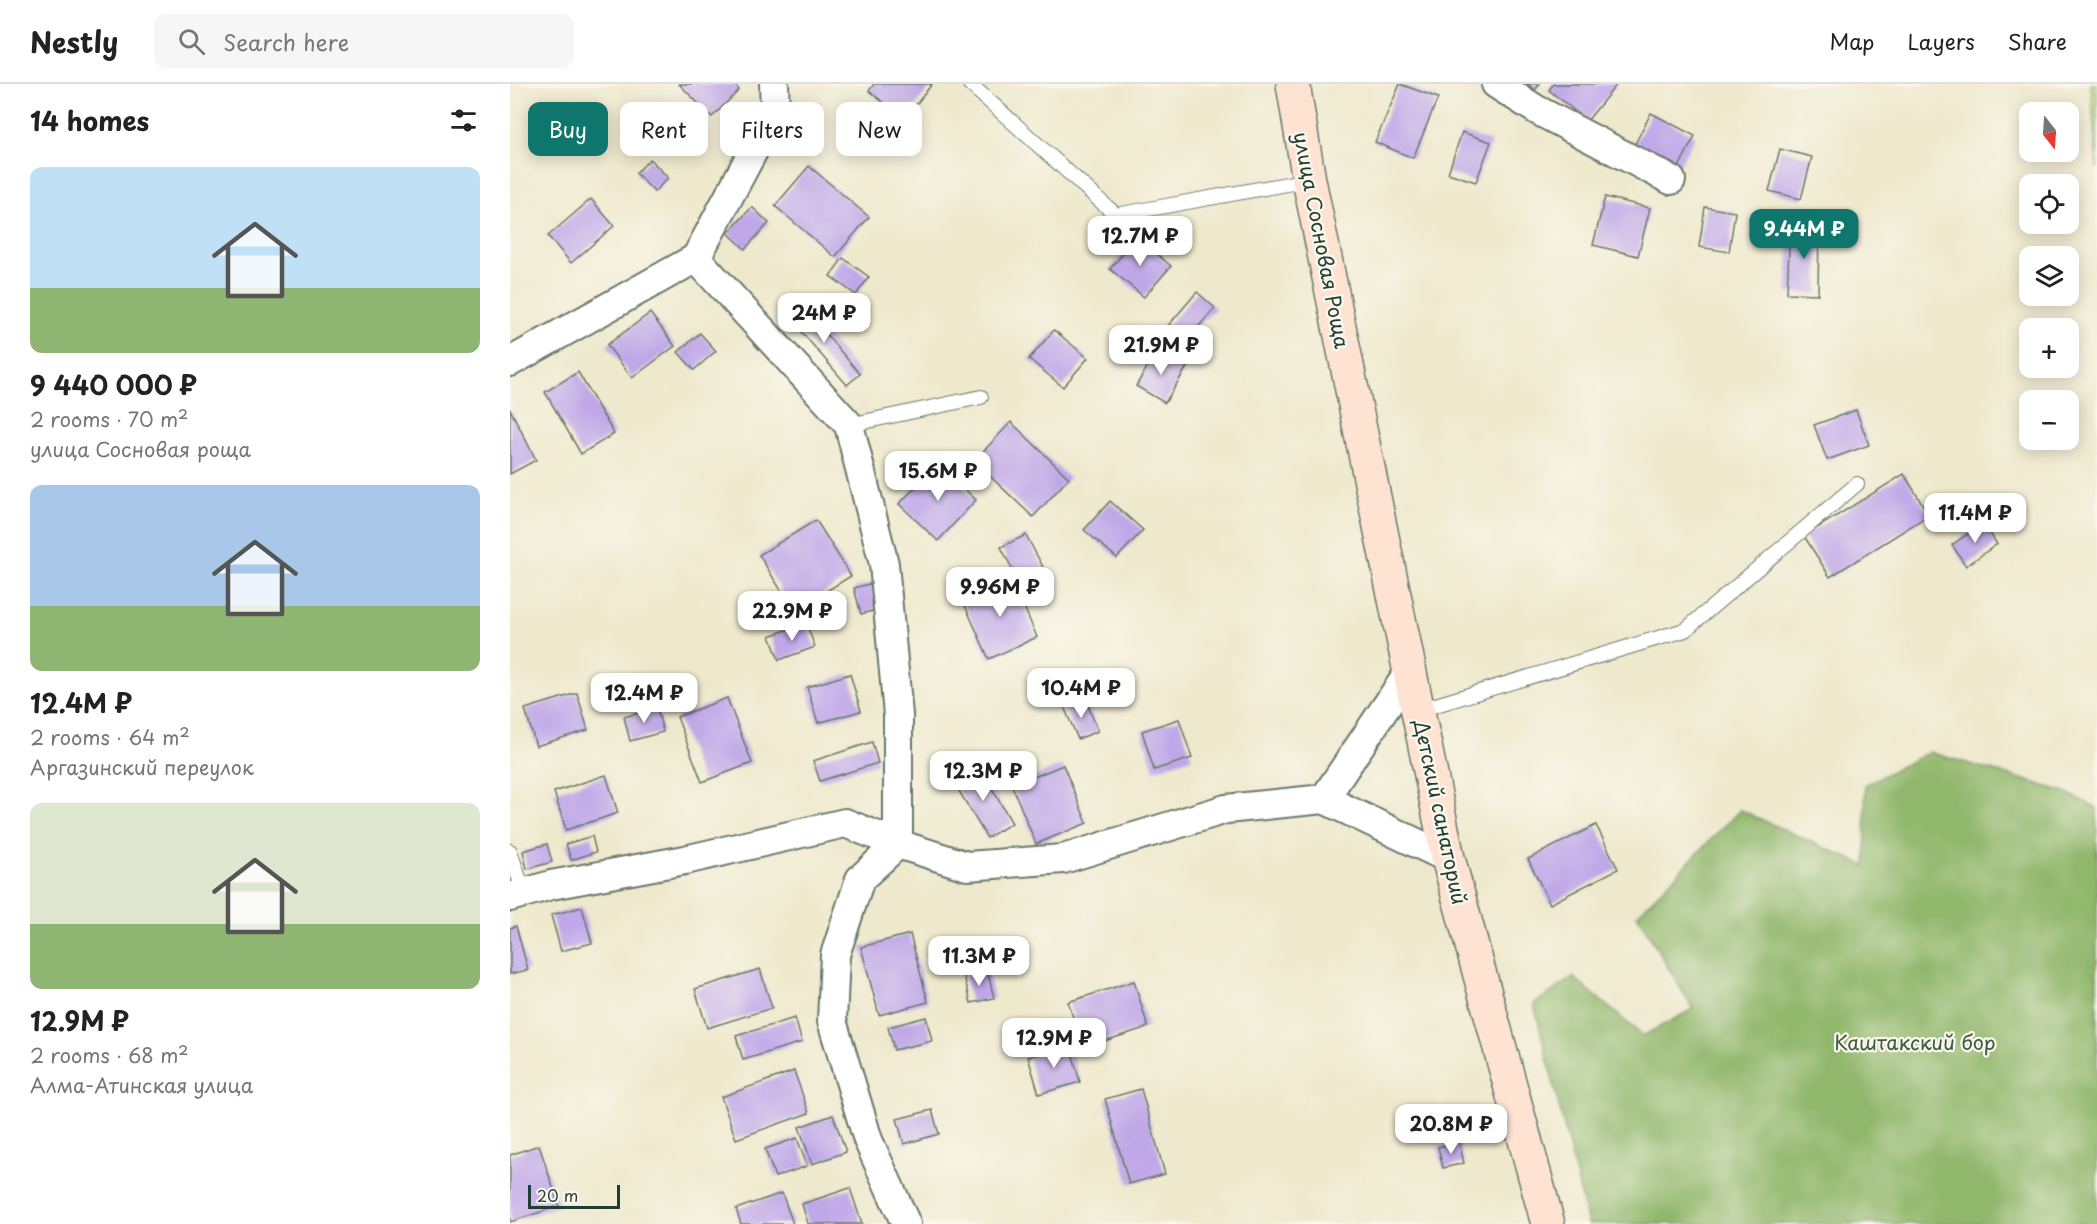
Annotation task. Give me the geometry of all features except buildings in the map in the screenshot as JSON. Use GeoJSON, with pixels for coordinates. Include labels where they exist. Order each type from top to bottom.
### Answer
{"type":"FeatureCollection","features":[{"type":"Feature","properties":{"kind":"main road","name":"улица Сосновая Роща"},"geometry":{"type":"LineString","coordinates":[[1293,84],[1309,180],[1353,395]]}},
{"type":"Feature","properties":{"kind":"main road","name":"Детский санаторий"},"geometry":{"type":"LineString","coordinates":[[1353,395],[1448,858],[1548,1224]]}},
{"type":"Feature","properties":{"kind":"street"},"geometry":{"type":"LineString","coordinates":[[510,362],[696,258],[775,110],[774,84]]}},
{"type":"Feature","properties":{"kind":"street"},"geometry":{"type":"LineString","coordinates":[[1496,84],[1537,110],[1671,180]]}},
{"type":"Feature","properties":{"kind":"street"},"geometry":{"type":"LineString","coordinates":[[696,258],[849,425],[884,564],[898,715],[898,844],[860,879],[835,955],[832,1021],[868,1140],[906,1224]]}},
{"type":"Feature","properties":{"kind":"street"},"geometry":{"type":"LineString","coordinates":[[1324,799],[1410,671]]}},
{"type":"Feature","properties":{"kind":"street"},"geometry":{"type":"LineString","coordinates":[[517,895],[845,823],[898,844],[967,866],[1063,859],[1226,809],[1324,799],[1448,858]]}},
{"type":"Feature","properties":{"kind":"lane"},"geometry":{"type":"LineString","coordinates":[[970,84],[1116,215],[1309,180]]}},
{"type":"Feature","properties":{"kind":"lane"},"geometry":{"type":"LineString","coordinates":[[849,425],[981,397]]}},
{"type":"Feature","properties":{"kind":"lane"},"geometry":{"type":"LineString","coordinates":[[1419,710],[1685,630],[1857,484]]}},
{"type":"Feature","properties":{"kind":"lane"},"geometry":{"type":"LineString","coordinates":[[510,851],[517,895]]}},
{"type":"Feature","properties":{"kind":"green space"},"geometry":{"type":"Polygon","coordinates":[[[2091,84],[2097,84],[2097,169],[2091,84]]]}},
{"type":"Feature","properties":{"kind":"green space","name":"Каштакский бор"},"geometry":{"type":"Polygon","coordinates":[[[1929,752],[2065,792],[2097,808],[2097,1224],[1588,1224],[1534,1004],[1573,977],[1643,1036],[1693,1009],[1637,915],[1740,810],[1866,866],[1865,785],[1929,752]]]}}]}
